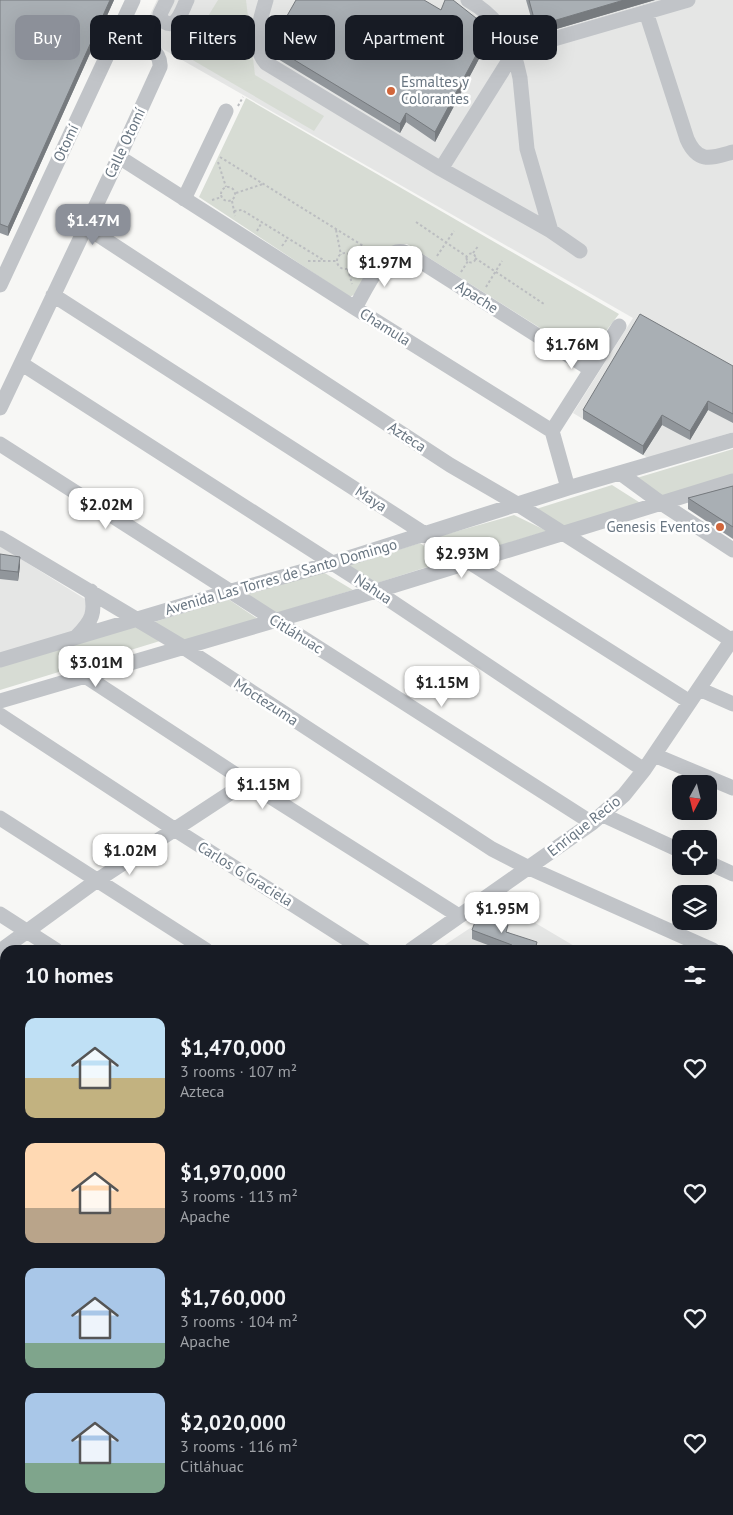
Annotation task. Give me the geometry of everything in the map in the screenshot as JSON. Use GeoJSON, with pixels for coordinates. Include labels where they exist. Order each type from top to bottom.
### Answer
{"type":"FeatureCollection","features":[{"type":"Feature","properties":{"kind":"street","name":"Otomí"},"geometry":{"type":"LineString","coordinates":[[126,15],[133,0]]}},
{"type":"Feature","properties":{"kind":"street"},"geometry":{"type":"LineString","coordinates":[[167,0],[160,14],[161,19],[166,24],[176,22],[187,0]]}},
{"type":"Feature","properties":{"kind":"street"},"geometry":{"type":"LineString","coordinates":[[266,0],[257,43],[266,63],[441,169],[551,231],[580,250]]}},
{"type":"Feature","properties":{"kind":"street"},"geometry":{"type":"LineString","coordinates":[[468,0],[490,15]]}},
{"type":"Feature","properties":{"kind":"street"},"geometry":{"type":"LineString","coordinates":[[557,38],[688,0]]}},
{"type":"Feature","properties":{"kind":"street"},"geometry":{"type":"LineString","coordinates":[[646,12],[693,151],[709,158],[733,152]]}},
{"type":"Feature","properties":{"kind":"street","name":"Otomí"},"geometry":{"type":"LineString","coordinates":[[0,286],[5,259],[104,60]]}},
{"type":"Feature","properties":{"kind":"street","name":"Calle Otomí"},"geometry":{"type":"LineString","coordinates":[[0,408],[119,157],[158,71],[160,60]]}},
{"type":"Feature","properties":{"kind":"street"},"geometry":{"type":"LineString","coordinates":[[441,169],[509,60]]}},
{"type":"Feature","properties":{"kind":"street"},"geometry":{"type":"LineString","coordinates":[[515,60],[520,78],[527,149],[551,231]]}},
{"type":"Feature","properties":{"kind":"street"},"geometry":{"type":"LineString","coordinates":[[184,198],[226,110]]}},
{"type":"Feature","properties":{"kind":"street","name":"Chamula"},"geometry":{"type":"LineString","coordinates":[[119,157],[552,431]]}},
{"type":"Feature","properties":{"kind":"street","name":"Azteca"},"geometry":{"type":"LineString","coordinates":[[86,227],[450,465],[517,504],[732,639]]}},
{"type":"Feature","properties":{"kind":"street","name":"Apache"},"geometry":{"type":"LineString","coordinates":[[355,308],[386,258],[395,252],[404,252],[590,369]]}},
{"type":"Feature","properties":{"kind":"street","name":"Maya"},"geometry":{"type":"LineString","coordinates":[[53,295],[690,702]]}},
{"type":"Feature","properties":{"kind":"street"},"geometry":{"type":"LineString","coordinates":[[568,488],[552,431],[619,326]]}},
{"type":"Feature","properties":{"kind":"street","name":"Nahua"},"geometry":{"type":"LineString","coordinates":[[22,364],[376,591],[644,770]]}},
{"type":"Feature","properties":{"kind":"street","name":"Avenida Las Torres de Santo Domingo"},"geometry":{"type":"LineString","coordinates":[[0,660],[332,563],[568,488],[733,440]]}},
{"type":"Feature","properties":{"kind":"street","name":"Citláhuac"},"geometry":{"type":"LineString","coordinates":[[0,444],[228,592],[597,819],[672,848]]}},
{"type":"Feature","properties":{"kind":"street"},"geometry":{"type":"LineString","coordinates":[[620,473],[661,503],[733,550]]}},
{"type":"Feature","properties":{"kind":"street"},"geometry":{"type":"LineString","coordinates":[[0,701],[376,591],[733,481]]}},
{"type":"Feature","properties":{"kind":"street","name":"Moctezuma"},"geometry":{"type":"LineString","coordinates":[[0,538],[183,647],[510,859],[702,945]]}},
{"type":"Feature","properties":{"kind":"street"},"geometry":{"type":"LineString","coordinates":[[75,638],[87,626],[92,617],[94,604],[91,592]]}},
{"type":"Feature","properties":{"kind":"street","name":"Enrique Recio"},"geometry":{"type":"LineString","coordinates":[[418,945],[530,868],[597,819],[624,795],[644,770],[732,639]]}},
{"type":"Feature","properties":{"kind":"street"},"geometry":{"type":"LineString","coordinates":[[85,676],[247,782],[459,916]]}},
{"type":"Feature","properties":{"kind":"street"},"geometry":{"type":"LineString","coordinates":[[699,689],[733,704]]}},
{"type":"Feature","properties":{"kind":"street","name":"Carlos G Graciela"},"geometry":{"type":"LineString","coordinates":[[0,715],[356,945]]}},
{"type":"Feature","properties":{"kind":"street"},"geometry":{"type":"LineString","coordinates":[[654,755],[733,788]]}},
{"type":"Feature","properties":{"kind":"street"},"geometry":{"type":"LineString","coordinates":[[8,945],[96,881],[247,782]]}},
{"type":"Feature","properties":{"kind":"street"},"geometry":{"type":"LineString","coordinates":[[0,818],[198,945]]}},
{"type":"Feature","properties":{"kind":"street"},"geometry":{"type":"LineString","coordinates":[[717,867],[733,874]]}},
{"type":"Feature","properties":{"kind":"street"},"geometry":{"type":"LineString","coordinates":[[0,914],[49,945]]}},
{"type":"Feature","properties":{"kind":"path"},"geometry":{"type":"LineString","coordinates":[[226,187],[216,155],[374,252]]}},
{"type":"Feature","properties":{"kind":"path"},"geometry":{"type":"LineString","coordinates":[[236,193],[263,184]]}},
{"type":"Feature","properties":{"kind":"path"},"geometry":{"type":"LineString","coordinates":[[226,187],[221,192],[225,201],[232,201],[236,193]]}},
{"type":"Feature","properties":{"kind":"path"},"geometry":{"type":"LineString","coordinates":[[226,187],[233,189],[236,193]]}},
{"type":"Feature","properties":{"kind":"path"},"geometry":{"type":"LineString","coordinates":[[234,211],[242,210],[325,261]]}},
{"type":"Feature","properties":{"kind":"path"},"geometry":{"type":"LineString","coordinates":[[416,222],[466,256],[468,262]]}},
{"type":"Feature","properties":{"kind":"path"},"geometry":{"type":"LineString","coordinates":[[336,229],[341,254],[338,261],[339,266],[348,268],[352,265],[353,260],[351,256],[341,254]]}},
{"type":"Feature","properties":{"kind":"path"},"geometry":{"type":"LineString","coordinates":[[437,256],[454,231]]}},
{"type":"Feature","properties":{"kind":"path"},"geometry":{"type":"LineString","coordinates":[[466,256],[473,253],[478,245]]}},
{"type":"Feature","properties":{"kind":"path"},"geometry":{"type":"LineString","coordinates":[[473,253],[475,258],[544,304]]}},
{"type":"Feature","properties":{"kind":"path"},"geometry":{"type":"LineString","coordinates":[[460,273],[468,262],[473,262],[475,258]]}},
{"type":"Feature","properties":{"kind":"path"},"geometry":{"type":"LineString","coordinates":[[308,261],[338,261]]}},
{"type":"Feature","properties":{"kind":"path"},"geometry":{"type":"LineString","coordinates":[[486,287],[502,261]]}},
{"type":"Feature","properties":{"kind":"shaded area"},"geometry":{"type":"Polygon","coordinates":[[[157,0],[733,0],[733,432],[648,458],[573,413],[633,318],[182,60],[255,60],[255,15],[171,15],[171,54],[161,48],[161,15],[150,15],[157,0]]]}},
{"type":"Feature","properties":{"kind":"shaded area"},"geometry":{"type":"Polygon","coordinates":[[[218,0],[246,0],[248,15],[209,15],[218,0]]]}},
{"type":"Feature","properties":{"kind":"shaded area"},"geometry":{"type":"Polygon","coordinates":[[[193,60],[253,60],[255,75],[324,116],[314,131],[193,60]]]}},
{"type":"Feature","properties":{"kind":"shaded area"},"geometry":{"type":"Polygon","coordinates":[[[246,98],[619,314],[586,357],[407,244],[383,248],[355,294],[350,297],[199,197],[246,98]]]}},
{"type":"Feature","properties":{"kind":"shaded area"},"geometry":{"type":"Polygon","coordinates":[[[733,449],[733,477],[659,500],[630,480],[733,449]]]}},
{"type":"Feature","properties":{"kind":"shaded area"},"geometry":{"type":"Polygon","coordinates":[[[612,485],[642,504],[562,527],[533,510],[612,485]]]}},
{"type":"Feature","properties":{"kind":"shaded area"},"geometry":{"type":"Polygon","coordinates":[[[514,515],[547,531],[463,557],[433,538],[514,515]]]}},
{"type":"Feature","properties":{"kind":"shaded area"},"geometry":{"type":"Polygon","coordinates":[[[420,543],[446,561],[374,584],[346,566],[420,543]]]}},
{"type":"Feature","properties":{"kind":"shaded area"},"geometry":{"type":"Polygon","coordinates":[[[0,546],[85,599],[88,618],[80,630],[0,654],[0,546]]]}},
{"type":"Feature","properties":{"kind":"shaded area"},"geometry":{"type":"Polygon","coordinates":[[[323,572],[353,590],[274,614],[246,595],[323,572]]]}},
{"type":"Feature","properties":{"kind":"shaded area"},"geometry":{"type":"Polygon","coordinates":[[[228,599],[258,619],[183,642],[151,623],[228,599]]]}},
{"type":"Feature","properties":{"kind":"shaded area"},"geometry":{"type":"Polygon","coordinates":[[[135,624],[160,641],[0,690],[0,663],[135,624]]]}},
{"type":"Feature","properties":{"kind":"shaded area"},"geometry":{"type":"Polygon","coordinates":[[[505,905],[573,945],[445,945],[505,905]]]}},
{"type":"Feature","properties":{"kind":"building"},"geometry":{"type":"Polygon","coordinates":[[[0,0],[110,0],[103,15],[90,15],[90,45],[8,227],[0,224],[0,0]]]}},
{"type":"Feature","properties":{"kind":"building"},"geometry":{"type":"Polygon","coordinates":[[[296,0],[424,0],[441,10],[445,0],[453,0],[473,16],[473,60],[435,132],[406,113],[400,124],[294,60],[335,60],[335,15],[287,15],[296,0]]]}},
{"type":"Feature","properties":{"kind":"building"},"geometry":{"type":"Polygon","coordinates":[[[529,0],[624,0],[557,20],[557,15],[533,15],[529,0]]]}},
{"type":"Feature","properties":{"kind":"building"},"geometry":{"type":"Polygon","coordinates":[[[640,314],[733,366],[733,414],[708,401],[690,431],[662,415],[643,446],[583,410],[640,314]]]}},
{"type":"Feature","properties":{"kind":"building"},"geometry":{"type":"Polygon","coordinates":[[[733,486],[733,527],[688,498],[733,486]]]}},
{"type":"Feature","properties":{"kind":"building"},"geometry":{"type":"Polygon","coordinates":[[[0,554],[20,557],[18,572],[0,570],[0,554]]]}},
{"type":"Feature","properties":{"kind":"building"},"geometry":{"type":"Polygon","coordinates":[[[478,914],[508,925],[506,932],[537,942],[536,945],[512,945],[472,930],[478,914]]]}},
{"type":"Feature","properties":{"kind":"place","name":"Esmaltes y Colorantes"},"geometry":{"type":"Point","coordinates":[391,91]}},
{"type":"Feature","properties":{"kind":"place","name":"Genesis Eventos"},"geometry":{"type":"Point","coordinates":[720,527]}}]}
